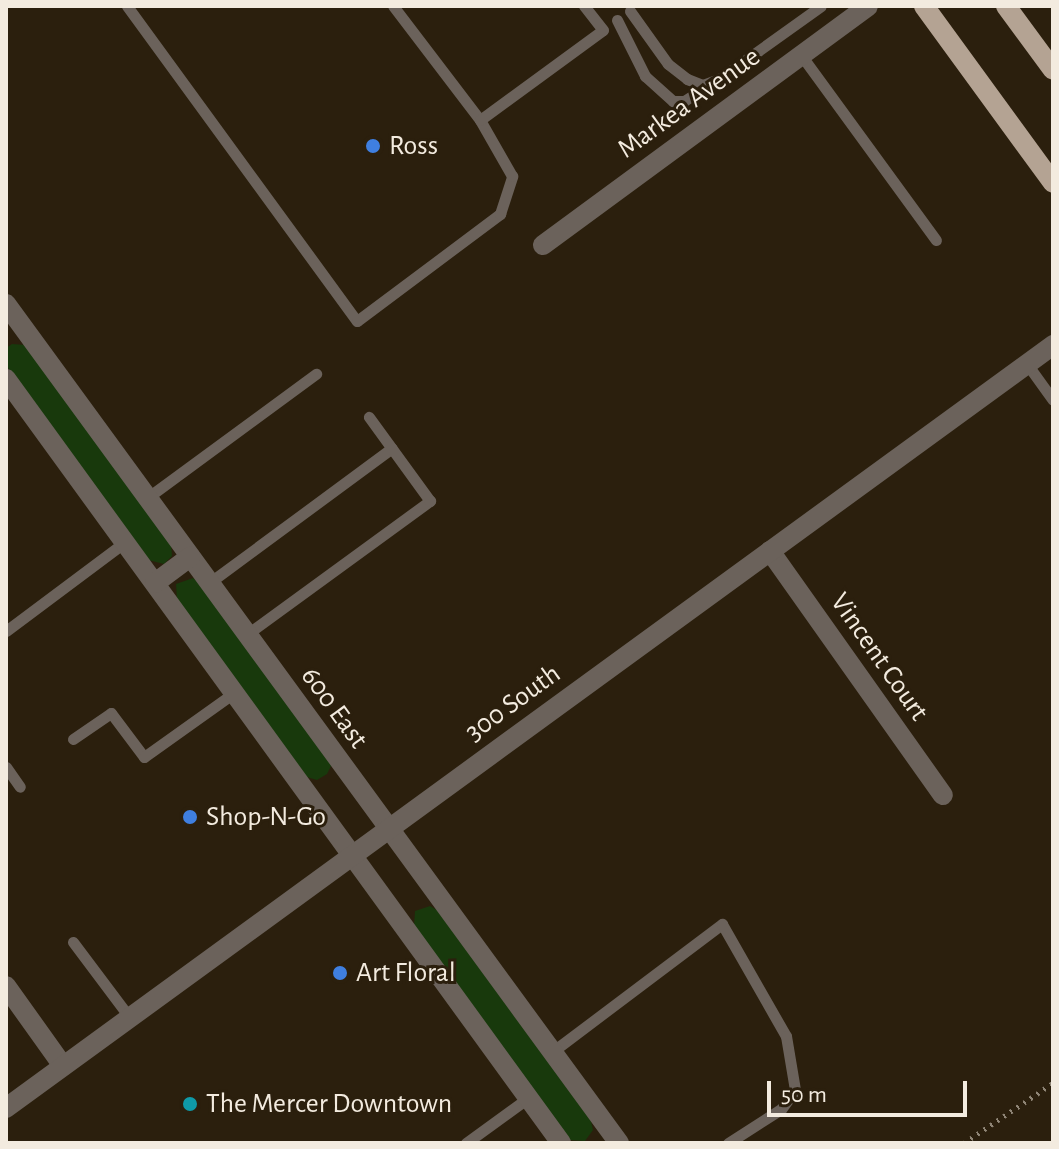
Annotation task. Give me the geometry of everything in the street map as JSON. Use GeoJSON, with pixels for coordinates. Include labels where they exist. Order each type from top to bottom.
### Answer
{"type":"FeatureCollection","features":[{"type":"Feature","properties":{"kind":"main road"},"geometry":{"type":"LineString","coordinates":[[924,6],[1053,183]]}},
{"type":"Feature","properties":{"kind":"main road"},"geometry":{"type":"LineString","coordinates":[[1006,6],[1053,70]]}},
{"type":"Feature","properties":{"kind":"street","name":"Markea Avenue"},"geometry":{"type":"LineString","coordinates":[[543,245],[868,6]]}},
{"type":"Feature","properties":{"kind":"street","name":"600 East"},"geometry":{"type":"LineString","coordinates":[[6,304],[13,329],[147,498],[619,1143]]}},
{"type":"Feature","properties":{"kind":"street","name":"300 South"},"geometry":{"type":"LineString","coordinates":[[6,1108],[1053,345]]}},
{"type":"Feature","properties":{"kind":"street"},"geometry":{"type":"LineString","coordinates":[[6,379],[561,1143]]}},
{"type":"Feature","properties":{"kind":"street","name":"Vincent Court"},"geometry":{"type":"LineString","coordinates":[[770,551],[943,795]]}},
{"type":"Feature","properties":{"kind":"street"},"geometry":{"type":"LineString","coordinates":[[155,583],[190,557]]}},
{"type":"Feature","properties":{"kind":"street"},"geometry":{"type":"LineString","coordinates":[[6,986],[63,1066]]}},
{"type":"Feature","properties":{"kind":"lane"},"geometry":{"type":"LineString","coordinates":[[127,6],[357,321],[500,214],[512,176],[480,120],[393,6]]}},
{"type":"Feature","properties":{"kind":"lane"},"geometry":{"type":"LineString","coordinates":[[480,120],[603,30],[584,6]]}},
{"type":"Feature","properties":{"kind":"lane"},"geometry":{"type":"LineString","coordinates":[[617,20],[645,76],[673,101],[684,101],[821,6]]}},
{"type":"Feature","properties":{"kind":"lane"},"geometry":{"type":"LineString","coordinates":[[630,11],[677,72],[703,85],[719,79]]}},
{"type":"Feature","properties":{"kind":"lane"},"geometry":{"type":"LineString","coordinates":[[801,55],[936,240]]}},
{"type":"Feature","properties":{"kind":"lane"},"geometry":{"type":"LineString","coordinates":[[1027,364],[1053,400]]}},
{"type":"Feature","properties":{"kind":"lane"},"geometry":{"type":"LineString","coordinates":[[147,498],[316,374]]}},
{"type":"Feature","properties":{"kind":"lane"},"geometry":{"type":"LineString","coordinates":[[246,635],[430,501],[369,417]]}},
{"type":"Feature","properties":{"kind":"lane"},"geometry":{"type":"LineString","coordinates":[[209,583],[392,448]]}},
{"type":"Feature","properties":{"kind":"lane"},"geometry":{"type":"LineString","coordinates":[[6,631],[125,542]]}},
{"type":"Feature","properties":{"kind":"lane"},"geometry":{"type":"LineString","coordinates":[[73,739],[111,713],[144,757],[235,692]]}},
{"type":"Feature","properties":{"kind":"lane"},"geometry":{"type":"LineString","coordinates":[[6,767],[20,787]]}},
{"type":"Feature","properties":{"kind":"lane"},"geometry":{"type":"LineString","coordinates":[[552,1052],[722,924],[786,1036],[795,1090],[781,1109],[728,1143]]}},
{"type":"Feature","properties":{"kind":"lane"},"geometry":{"type":"LineString","coordinates":[[73,942],[130,1018]]}},
{"type":"Feature","properties":{"kind":"lane"},"geometry":{"type":"LineString","coordinates":[[466,1143],[528,1098]]}},
{"type":"Feature","properties":{"kind":"path"},"geometry":{"type":"LineString","coordinates":[[964,1143],[1053,1083]]}},
{"type":"Feature","properties":{"kind":"green space"},"geometry":{"type":"Polygon","coordinates":[[[12,344],[26,345],[171,543],[172,556],[164,564],[148,560],[6,365],[6,348],[12,344]]]}},
{"type":"Feature","properties":{"kind":"green space"},"geometry":{"type":"Polygon","coordinates":[[[193,578],[201,584],[329,759],[331,766],[327,774],[317,780],[303,776],[177,600],[176,584],[193,578]]]}},
{"type":"Feature","properties":{"kind":"green space"},"geometry":{"type":"Polygon","coordinates":[[[430,906],[437,910],[591,1121],[593,1130],[585,1141],[569,1140],[414,926],[415,911],[430,906]]]}},
{"type":"Feature","properties":{"kind":"place","name":"Ross"},"geometry":{"type":"Point","coordinates":[373,146]}},
{"type":"Feature","properties":{"kind":"place","name":"Shop-N-Go"},"geometry":{"type":"Point","coordinates":[190,817]}},
{"type":"Feature","properties":{"kind":"place","name":"Art Floral"},"geometry":{"type":"Point","coordinates":[340,973]}},
{"type":"Feature","properties":{"kind":"place","name":"The Mercer Downtown"},"geometry":{"type":"Point","coordinates":[190,1104]}}]}
